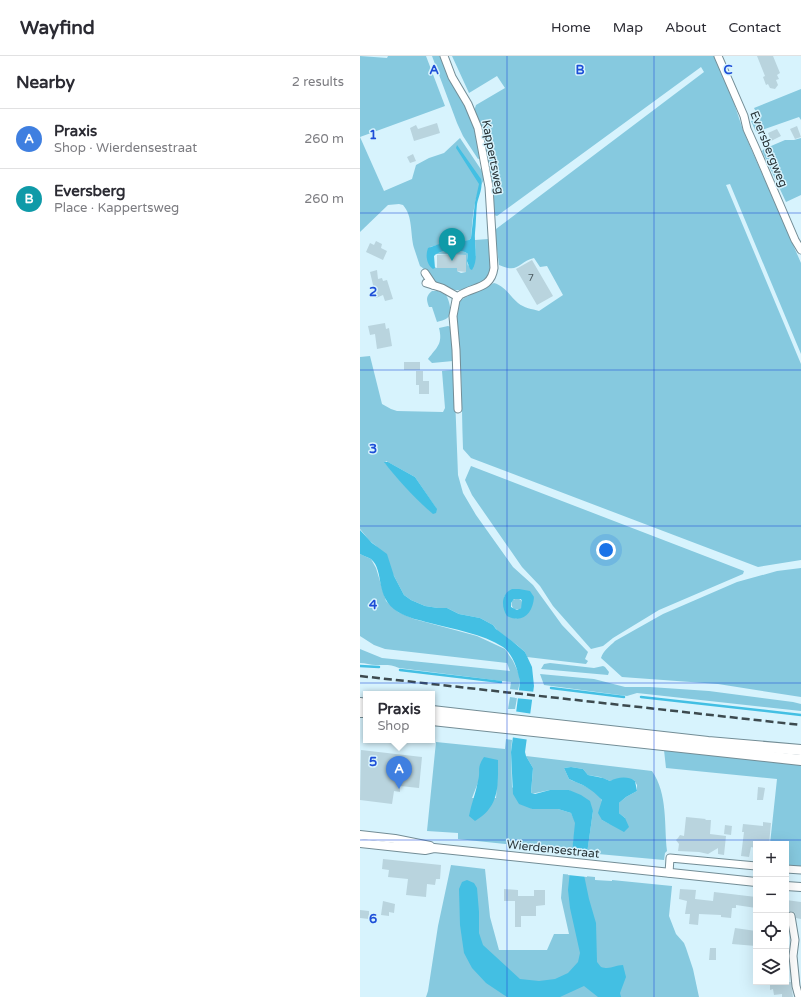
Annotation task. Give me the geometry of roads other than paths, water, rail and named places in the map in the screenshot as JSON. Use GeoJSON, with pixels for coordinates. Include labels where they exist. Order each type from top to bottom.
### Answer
{"type":"FeatureCollection","features":[{"type":"Feature","properties":{"kind":"main road"},"geometry":{"type":"LineString","coordinates":[[435,712],[500,724]]}},
{"type":"Feature","properties":{"kind":"main road"},"geometry":{"type":"LineString","coordinates":[[435,720],[500,724],[801,760]]}},
{"type":"Feature","properties":{"kind":"main road"},"geometry":{"type":"LineString","coordinates":[[545,729],[801,750]]}},
{"type":"Feature","properties":{"kind":"street","name":"Kappertsweg"},"geometry":{"type":"LineString","coordinates":[[444,56],[452,77],[468,104],[478,128],[489,187],[494,268],[492,277],[488,282],[458,297]]}},
{"type":"Feature","properties":{"kind":"street","name":"Eversbergweg"},"geometry":{"type":"LineString","coordinates":[[718,56],[744,116],[747,129],[795,240],[801,250]]}},
{"type":"Feature","properties":{"kind":"street"},"geometry":{"type":"LineString","coordinates":[[425,274],[430,284],[458,297],[453,316],[458,409]]}},
{"type":"Feature","properties":{"kind":"street","name":"Wierdensestraat"},"geometry":{"type":"LineString","coordinates":[[360,835],[411,842],[434,848],[753,882]]}},
{"type":"Feature","properties":{"kind":"street","name":"Wierdensestraat"},"geometry":{"type":"LineString","coordinates":[[360,843],[425,850],[434,848]]}},
{"type":"Feature","properties":{"kind":"street"},"geometry":{"type":"LineString","coordinates":[[669,873],[670,858],[753,866]]}},
{"type":"Feature","properties":{"kind":"street"},"geometry":{"type":"LineString","coordinates":[[789,869],[801,870]]}},
{"type":"Feature","properties":{"kind":"street"},"geometry":{"type":"LineString","coordinates":[[789,886],[801,887]]}},
{"type":"Feature","properties":{"kind":"street"},"geometry":{"type":"LineString","coordinates":[[791,916],[795,940],[793,956],[796,986],[799,995]]}},
{"type":"Feature","properties":{"kind":"waterway"},"geometry":{"type":"LineString","coordinates":[[360,666],[379,667]]}},
{"type":"Feature","properties":{"kind":"waterway"},"geometry":{"type":"LineString","coordinates":[[400,670],[501,682]]}},
{"type":"Feature","properties":{"kind":"waterway"},"geometry":{"type":"LineString","coordinates":[[551,688],[624,697]]}},
{"type":"Feature","properties":{"kind":"waterway"},"geometry":{"type":"LineString","coordinates":[[641,697],[801,715]]}},
{"type":"Feature","properties":{"kind":"railway"},"geometry":{"type":"LineString","coordinates":[[360,676],[801,725]]}},
{"type":"Feature","properties":{"kind":"place","name":"Eversberg"},"geometry":{"type":"Point","coordinates":[452,261]}},
{"type":"Feature","properties":{"kind":"place","name":"Praxis"},"geometry":{"type":"Point","coordinates":[399,789]}}]}
